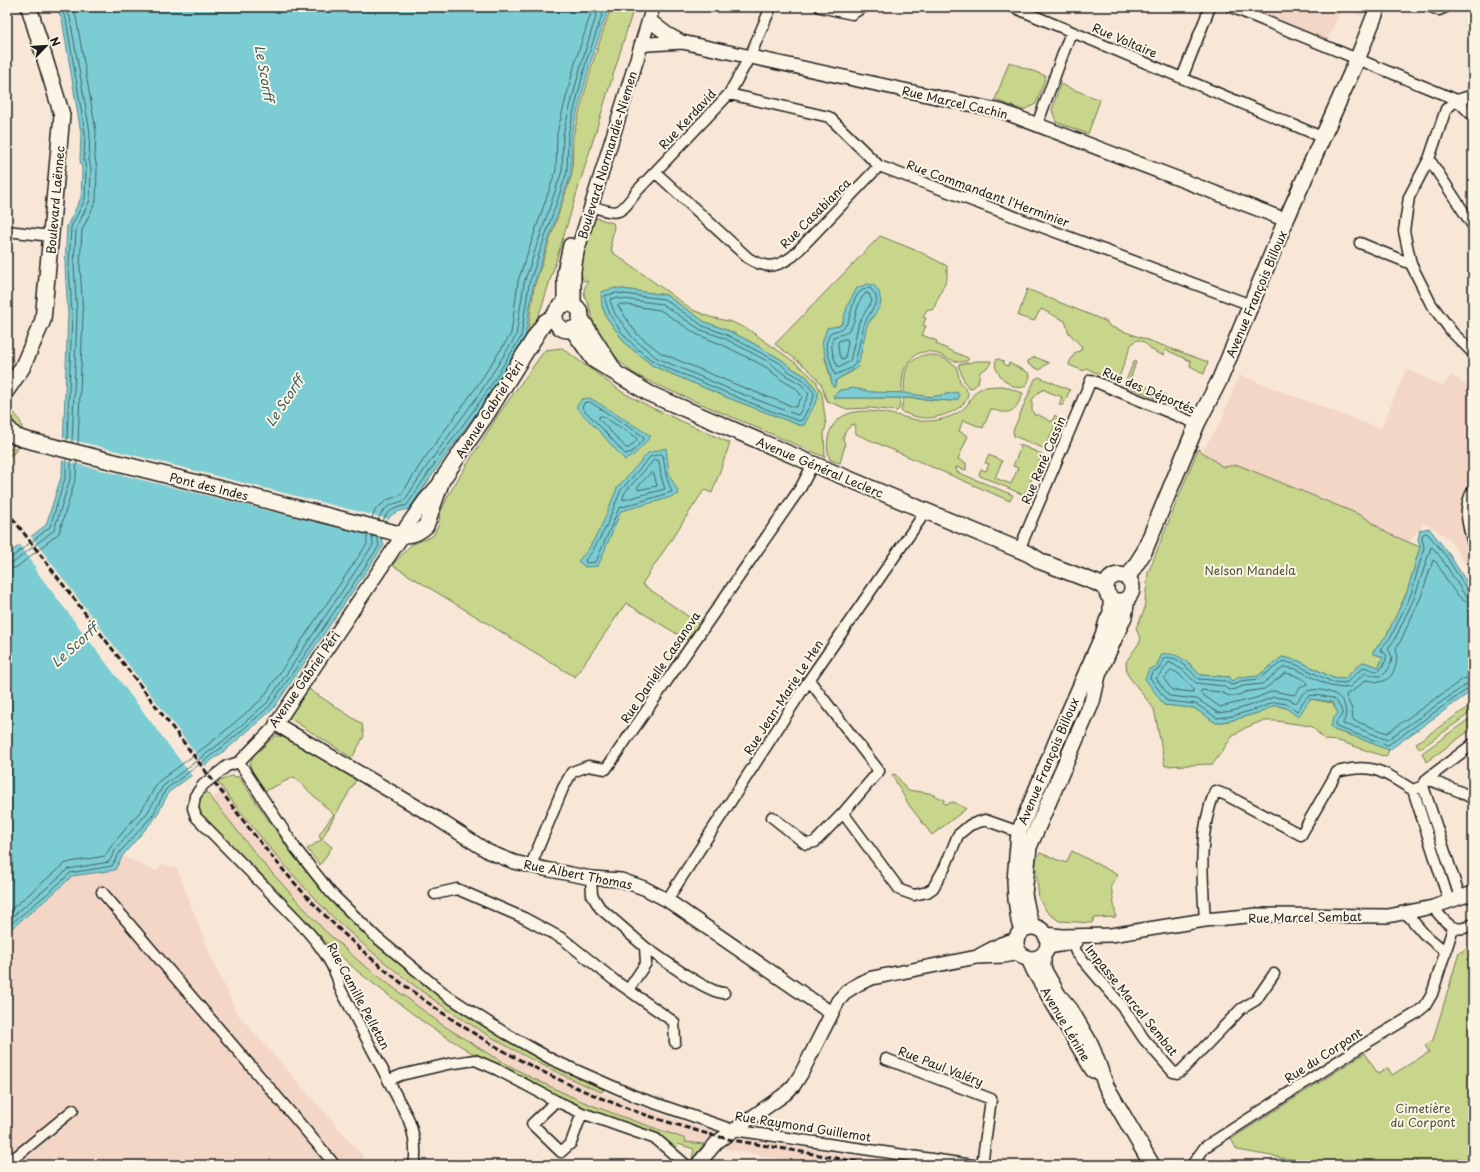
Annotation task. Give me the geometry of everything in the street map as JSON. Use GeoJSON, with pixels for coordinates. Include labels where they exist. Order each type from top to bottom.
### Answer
{"type":"FeatureCollection","features":[{"type":"Feature","properties":{"kind":"main road","name":"Boulevard Laënnec"},"geometry":{"type":"LineString","coordinates":[[7,389],[22,368],[44,320],[62,115],[29,7]]}},
{"type":"Feature","properties":{"kind":"main road","name":"Avenue François Billoux"},"geometry":{"type":"LineString","coordinates":[[1032,943],[1024,894],[1029,847],[1092,702],[1098,675],[1124,618],[1127,599],[1130,596],[1132,588],[1132,584],[1128,577],[1144,552],[1197,424],[1220,379],[1286,220],[1357,60],[1378,7]]}},
{"type":"Feature","properties":{"kind":"main road","name":"Avenue Gabriel Péri"},"geometry":{"type":"LineString","coordinates":[[403,535],[412,535],[426,526],[435,496],[442,480],[545,322],[567,316]]}},
{"type":"Feature","properties":{"kind":"main road","name":"Avenue Général Leclerc"},"geometry":{"type":"LineString","coordinates":[[567,316],[615,372],[650,394],[1024,552],[1044,555],[1108,589]]}},
{"type":"Feature","properties":{"kind":"main road","name":"Pont des Indes"},"geometry":{"type":"LineString","coordinates":[[16,434],[403,535]]}},
{"type":"Feature","properties":{"kind":"main road"},"geometry":{"type":"LineString","coordinates":[[1127,599],[1119,601],[1108,589],[1117,574],[1128,577]]}},
{"type":"Feature","properties":{"kind":"main road","name":"Avenue François Billoux"},"geometry":{"type":"LineString","coordinates":[[1032,943],[1017,906],[1015,881],[1019,832],[1111,613],[1108,589]]}},
{"type":"Feature","properties":{"kind":"main road"},"geometry":{"type":"LineString","coordinates":[[1019,832],[1029,847]]}},
{"type":"Feature","properties":{"kind":"main road","name":"Avenue Lénine"},"geometry":{"type":"LineString","coordinates":[[1032,943],[1043,968],[1058,995],[1070,1009],[1091,1045],[1106,1086]]}},
{"type":"Feature","properties":{"kind":"main road","name":"Avenue Lénine"},"geometry":{"type":"LineString","coordinates":[[1032,943],[1035,972],[1081,1051],[1106,1086],[1152,1165]]}},
{"type":"Feature","properties":{"kind":"main road"},"geometry":{"type":"LineString","coordinates":[[1091,1045],[1144,1132],[1162,1165]]}},
{"type":"Feature","properties":{"kind":"street","name":"Boulevard Normandie-Niemen"},"geometry":{"type":"LineString","coordinates":[[567,316],[564,272],[568,250],[644,7]]}},
{"type":"Feature","properties":{"kind":"street","name":"Boulevard Normandie-Niemen"},"geometry":{"type":"LineString","coordinates":[[567,316],[577,252],[653,7]]}},
{"type":"Feature","properties":{"kind":"street","name":"Rue Kerdavid"},"geometry":{"type":"LineString","coordinates":[[591,206],[612,213],[621,211],[655,172],[729,94],[750,56],[771,7]]}},
{"type":"Feature","properties":{"kind":"street"},"geometry":{"type":"LineString","coordinates":[[820,7],[852,14],[863,7]]}},
{"type":"Feature","properties":{"kind":"street","name":"Rue Voltaire"},"geometry":{"type":"LineString","coordinates":[[1013,7],[1322,137]]}},
{"type":"Feature","properties":{"kind":"street"},"geometry":{"type":"LineString","coordinates":[[1182,78],[1210,7]]}},
{"type":"Feature","properties":{"kind":"street"},"geometry":{"type":"LineString","coordinates":[[1231,7],[1457,100],[1473,116]]}},
{"type":"Feature","properties":{"kind":"street"},"geometry":{"type":"LineString","coordinates":[[1431,7],[1439,10],[1446,7]]}},
{"type":"Feature","properties":{"kind":"street","name":"Rue Marcel Cachin"},"geometry":{"type":"LineString","coordinates":[[649,20],[667,34],[682,42]]}},
{"type":"Feature","properties":{"kind":"street"},"geometry":{"type":"LineString","coordinates":[[1037,124],[1071,32]]}},
{"type":"Feature","properties":{"kind":"street","name":"Rue Marcel Cachin"},"geometry":{"type":"LineString","coordinates":[[641,45],[682,42],[1001,111],[1286,220]]}},
{"type":"Feature","properties":{"kind":"street","name":"Rue Commandant l'Herminier"},"geometry":{"type":"LineString","coordinates":[[729,94],[829,117],[879,166],[1251,304]]}},
{"type":"Feature","properties":{"kind":"street"},"geometry":{"type":"LineString","coordinates":[[1473,95],[1457,100],[1446,109],[1429,159],[1409,197],[1404,231],[1411,264],[1431,304],[1452,332],[1473,353]]}},
{"type":"Feature","properties":{"kind":"street"},"geometry":{"type":"LineString","coordinates":[[1429,159],[1473,226]]}},
{"type":"Feature","properties":{"kind":"street","name":"Rue Casabianca"},"geometry":{"type":"LineString","coordinates":[[655,172],[748,258],[758,264],[773,266],[783,263],[793,256],[879,166]]}},
{"type":"Feature","properties":{"kind":"street"},"geometry":{"type":"LineString","coordinates":[[7,231],[51,236]]}},
{"type":"Feature","properties":{"kind":"street"},"geometry":{"type":"LineString","coordinates":[[1360,243],[1411,264]]}},
{"type":"Feature","properties":{"kind":"street","name":"Rue des Déportés"},"geometry":{"type":"LineString","coordinates":[[1091,380],[1197,424]]}},
{"type":"Feature","properties":{"kind":"street","name":"Rue René Cassin"},"geometry":{"type":"LineString","coordinates":[[1024,552],[1091,380]]}},
{"type":"Feature","properties":{"kind":"street","name":"Rue Danielle Casanova"},"geometry":{"type":"LineString","coordinates":[[531,865],[563,788],[572,772],[588,766],[606,769],[801,487],[813,464]]}},
{"type":"Feature","properties":{"kind":"street"},"geometry":{"type":"LineString","coordinates":[[1472,492],[1467,504],[1466,514],[1473,544]]}},
{"type":"Feature","properties":{"kind":"street","name":"Rue Jean-Marie Le Hen"},"geometry":{"type":"LineString","coordinates":[[667,900],[809,680],[926,511]]}},
{"type":"Feature","properties":{"kind":"street","name":"Avenue Gabriel Péri"},"geometry":{"type":"LineString","coordinates":[[193,808],[195,796],[202,785],[227,766],[239,762],[276,724],[403,535]]}},
{"type":"Feature","properties":{"kind":"street"},"geometry":{"type":"LineString","coordinates":[[772,817],[806,844],[815,842],[843,813],[879,771],[809,680]]}},
{"type":"Feature","properties":{"kind":"street","name":"Rue Albert Thomas"},"geometry":{"type":"LineString","coordinates":[[276,724],[436,818],[489,852],[514,862],[591,878],[621,880],[644,888],[667,900],[831,1013]]}},
{"type":"Feature","properties":{"kind":"street"},"geometry":{"type":"LineString","coordinates":[[1413,790],[1425,783],[1473,744]]}},
{"type":"Feature","properties":{"kind":"street","name":"Rue Raymond Guillemot"},"geometry":{"type":"LineString","coordinates":[[239,762],[296,849],[331,893],[376,937],[446,995],[505,1033],[553,1060],[637,1097],[733,1130],[973,1165]]}},
{"type":"Feature","properties":{"kind":"street"},"geometry":{"type":"LineString","coordinates":[[1205,920],[1201,859],[1209,807],[1215,791],[1226,795],[1301,835],[1337,772],[1350,769],[1371,768],[1386,774],[1413,790],[1455,899]]}},
{"type":"Feature","properties":{"kind":"street"},"geometry":{"type":"LineString","coordinates":[[1425,783],[1461,792],[1473,799]]}},
{"type":"Feature","properties":{"kind":"street"},"geometry":{"type":"LineString","coordinates":[[1425,783],[1455,899]]}},
{"type":"Feature","properties":{"kind":"street","name":"Rue Camille Pelletan"},"geometry":{"type":"LineString","coordinates":[[193,808],[196,817],[309,933],[326,956],[339,981],[340,988],[389,1080],[411,1126],[415,1151],[414,1165]]}},
{"type":"Feature","properties":{"kind":"street"},"geometry":{"type":"LineString","coordinates":[[843,813],[900,890],[914,895],[927,892],[933,888],[945,867],[958,835],[970,825],[985,820],[1019,832]]}},
{"type":"Feature","properties":{"kind":"street"},"geometry":{"type":"LineString","coordinates":[[591,878],[592,895],[600,908],[645,947],[677,970],[714,991],[724,993]]}},
{"type":"Feature","properties":{"kind":"street"},"geometry":{"type":"LineString","coordinates":[[435,894],[457,889],[524,918],[563,939],[614,980],[674,1022],[675,1042]]}},
{"type":"Feature","properties":{"kind":"street"},"geometry":{"type":"LineString","coordinates":[[102,892],[325,1153],[333,1165]]}},
{"type":"Feature","properties":{"kind":"street","name":"Rue Marcel Sembat"},"geometry":{"type":"LineString","coordinates":[[696,1165],[717,1142],[756,1116],[785,1094],[794,1085],[838,1001],[847,991],[872,978],[977,957],[1001,944],[1072,943],[1110,935],[1205,920],[1258,915],[1388,916],[1433,908],[1473,893]]}},
{"type":"Feature","properties":{"kind":"street"},"geometry":{"type":"LineString","coordinates":[[1433,908],[1446,923],[1453,928],[1463,928],[1473,924]]}},
{"type":"Feature","properties":{"kind":"street"},"geometry":{"type":"LineString","coordinates":[[1406,913],[1424,934],[1446,952]]}},
{"type":"Feature","properties":{"kind":"street","name":"Rue du Corpont"},"geometry":{"type":"LineString","coordinates":[[1192,1165],[1205,1147],[1368,1042],[1415,1014],[1425,1006],[1432,994],[1453,928]]}},
{"type":"Feature","properties":{"kind":"street","name":"Rue Marcel Sembat"},"geometry":{"type":"LineString","coordinates":[[1032,943],[1062,936],[1110,935]]}},
{"type":"Feature","properties":{"kind":"street","name":"Impasse Marcel Sembat"},"geometry":{"type":"LineString","coordinates":[[1072,943],[1076,952],[1122,1006],[1144,1039],[1173,1072],[1177,1073],[1181,1071],[1241,1009],[1256,1000],[1274,974]]}},
{"type":"Feature","properties":{"kind":"street"},"geometry":{"type":"LineString","coordinates":[[628,990],[646,963],[645,947]]}},
{"type":"Feature","properties":{"kind":"street","name":"Rue Paul Valéry"},"geometry":{"type":"LineString","coordinates":[[886,1059],[991,1099],[982,1165]]}},
{"type":"Feature","properties":{"kind":"street"},"geometry":{"type":"LineString","coordinates":[[389,1080],[401,1075],[448,1064],[474,1060],[498,1070],[556,1102],[582,1113],[656,1139],[686,1165]]}},
{"type":"Feature","properties":{"kind":"street"},"geometry":{"type":"LineString","coordinates":[[556,1102],[532,1124],[561,1152],[571,1143],[582,1113]]}},
{"type":"Feature","properties":{"kind":"street"},"geometry":{"type":"LineString","coordinates":[[7,1164],[73,1110]]}},
{"type":"Feature","properties":{"kind":"shaded area"},"geometry":{"type":"Polygon","coordinates":[[[1246,7],[1367,7],[1363,17],[1342,8],[1328,39],[1323,39],[1246,7]]]}},
{"type":"Feature","properties":{"kind":"shaded area"},"geometry":{"type":"Polygon","coordinates":[[[1406,369],[1443,386],[1452,375],[1473,390],[1473,575],[1448,538],[1425,523],[1409,542],[1248,469],[1238,465],[1223,467],[1200,454],[1220,424],[1239,375],[1381,429],[1406,369]]]}},
{"type":"Feature","properties":{"kind":"shaded area"},"geometry":{"type":"Polygon","coordinates":[[[224,790],[280,859],[319,903],[354,936],[398,974],[489,1036],[533,1062],[601,1092],[689,1124],[739,1138],[913,1165],[809,1165],[704,1144],[685,1142],[686,1139],[581,1101],[532,1078],[492,1056],[441,1024],[361,963],[323,929],[263,863],[212,799],[224,790]]]}},
{"type":"Feature","properties":{"kind":"shaded area"},"geometry":{"type":"Polygon","coordinates":[[[123,855],[123,857],[157,871],[162,864],[177,869],[210,954],[237,1013],[363,1156],[364,1165],[7,1165],[7,932],[72,876],[115,870],[123,855]]]}},
{"type":"Feature","properties":{"kind":"green space"},"geometry":{"type":"Polygon","coordinates":[[[611,7],[634,7],[543,303],[534,328],[527,337],[534,287],[572,174],[573,136],[592,65],[611,7]]]}},
{"type":"Feature","properties":{"kind":"green space"},"geometry":{"type":"Polygon","coordinates":[[[1009,62],[1046,76],[1036,104],[1023,110],[995,100],[1009,62]]]}},
{"type":"Feature","properties":{"kind":"green space"},"geometry":{"type":"Polygon","coordinates":[[[1060,84],[1100,100],[1088,134],[1056,122],[1052,110],[1060,84]]]}},
{"type":"Feature","properties":{"kind":"green space"},"geometry":{"type":"Polygon","coordinates":[[[597,218],[613,223],[614,227],[611,243],[612,252],[693,310],[710,317],[732,322],[749,330],[796,363],[816,381],[822,394],[826,425],[824,434],[825,457],[657,385],[626,368],[598,332],[584,295],[584,289],[588,281],[584,281],[582,276],[582,260],[595,219],[597,218]],[[615,288],[602,306],[607,318],[626,344],[653,366],[731,399],[799,425],[804,425],[818,392],[807,377],[790,367],[782,360],[749,341],[727,330],[705,322],[666,295],[615,288]]]}},
{"type":"Feature","properties":{"kind":"green space"},"geometry":{"type":"Polygon","coordinates":[[[880,236],[920,252],[947,266],[947,278],[933,310],[927,309],[923,317],[926,318],[923,325],[926,326],[922,335],[937,341],[936,344],[968,358],[968,360],[962,362],[956,361],[931,352],[917,354],[910,360],[905,368],[901,393],[840,390],[833,396],[834,398],[901,398],[899,409],[897,411],[871,408],[847,409],[827,401],[822,386],[811,372],[775,344],[880,236]],[[874,316],[844,320],[835,327],[827,328],[825,358],[833,387],[836,380],[853,371],[867,325],[874,316]]]}},
{"type":"Feature","properties":{"kind":"green space"},"geometry":{"type":"Polygon","coordinates":[[[1027,289],[1107,322],[1109,326],[1208,362],[1204,374],[1190,366],[1191,361],[1166,350],[1163,355],[1155,352],[1143,342],[1137,340],[1131,345],[1118,380],[1114,381],[1086,368],[1084,371],[1069,365],[1076,352],[1080,351],[1082,347],[1069,333],[1065,321],[1041,309],[1034,321],[1018,316],[1027,289]]]}},
{"type":"Feature","properties":{"kind":"green space"},"geometry":{"type":"Polygon","coordinates":[[[562,348],[622,392],[650,407],[730,443],[712,493],[704,490],[642,584],[699,624],[687,640],[626,603],[575,677],[392,565],[411,545],[433,536],[438,526],[441,511],[450,492],[498,415],[545,350],[562,348]]]}},
{"type":"Feature","properties":{"kind":"green space"},"geometry":{"type":"Polygon","coordinates":[[[923,355],[932,355],[941,358],[956,366],[960,381],[968,393],[967,399],[963,404],[952,412],[927,418],[917,417],[902,412],[901,410],[904,398],[951,401],[948,393],[937,396],[921,396],[904,393],[905,375],[908,366],[916,358],[923,355]]]}},
{"type":"Feature","properties":{"kind":"green space"},"geometry":{"type":"Polygon","coordinates":[[[1035,357],[1049,363],[1040,370],[1028,364],[1028,361],[1035,357]]]}},
{"type":"Feature","properties":{"kind":"green space"},"geometry":{"type":"Polygon","coordinates":[[[999,359],[1008,366],[1009,363],[1029,373],[1030,376],[1026,385],[1018,387],[1006,382],[1001,377],[996,366],[996,360],[999,359]]]}},
{"type":"Feature","properties":{"kind":"green space"},"geometry":{"type":"Polygon","coordinates":[[[976,361],[991,361],[988,367],[980,372],[978,383],[974,387],[969,388],[965,383],[958,365],[976,361]]]}},
{"type":"Feature","properties":{"kind":"green space"},"geometry":{"type":"Polygon","coordinates":[[[1134,361],[1136,362],[1130,380],[1166,395],[1164,399],[1157,399],[1127,386],[1125,383],[1134,361]]]}},
{"type":"Feature","properties":{"kind":"green space"},"geometry":{"type":"Polygon","coordinates":[[[1039,377],[1070,390],[1063,405],[1059,405],[1062,397],[1046,391],[1045,389],[1039,392],[1032,400],[1032,410],[1035,416],[1037,414],[1052,422],[1055,415],[1058,418],[1045,449],[1014,436],[1013,431],[1035,379],[1039,377]]]}},
{"type":"Feature","properties":{"kind":"green space"},"geometry":{"type":"Polygon","coordinates":[[[1003,386],[1023,393],[1015,408],[1008,412],[991,409],[983,428],[963,420],[959,431],[968,436],[958,459],[966,463],[966,470],[956,467],[957,472],[1013,495],[1010,501],[856,434],[855,424],[851,425],[845,432],[843,438],[845,445],[840,463],[830,460],[827,446],[829,433],[834,424],[842,417],[863,411],[887,413],[921,421],[940,420],[958,413],[967,405],[978,390],[987,387],[1003,386]]]}},
{"type":"Feature","properties":{"kind":"green space"},"geometry":{"type":"Polygon","coordinates":[[[7,406],[20,420],[22,431],[17,429],[7,418],[7,406]]]}},
{"type":"Feature","properties":{"kind":"green space"},"geometry":{"type":"Polygon","coordinates":[[[1018,445],[1042,454],[1024,495],[980,476],[979,474],[981,469],[986,471],[989,464],[985,463],[989,455],[1002,461],[995,478],[1011,484],[1018,468],[1013,466],[1021,447],[1018,445]]]}},
{"type":"Feature","properties":{"kind":"green space"},"geometry":{"type":"Polygon","coordinates":[[[11,448],[17,448],[15,452],[7,458],[7,451],[11,448]]]}},
{"type":"Feature","properties":{"kind":"green space","name":"Nelson Mandela"},"geometry":{"type":"Polygon","coordinates":[[[1198,449],[1223,467],[1238,465],[1363,516],[1387,533],[1420,547],[1407,592],[1387,635],[1372,653],[1383,657],[1379,667],[1363,662],[1344,679],[1333,678],[1299,661],[1282,657],[1258,676],[1230,681],[1230,677],[1200,675],[1189,663],[1162,654],[1156,667],[1164,705],[1194,708],[1216,723],[1261,712],[1275,705],[1286,708],[1310,699],[1332,703],[1338,713],[1334,730],[1389,750],[1386,757],[1339,741],[1325,740],[1311,726],[1276,721],[1262,721],[1245,728],[1232,737],[1213,764],[1165,766],[1154,709],[1127,674],[1126,662],[1141,640],[1136,628],[1144,611],[1148,573],[1198,449]]]}},
{"type":"Feature","properties":{"kind":"green space"},"geometry":{"type":"Polygon","coordinates":[[[307,688],[362,724],[364,736],[352,758],[286,716],[307,688]]]}},
{"type":"Feature","properties":{"kind":"green space"},"geometry":{"type":"Polygon","coordinates":[[[1473,704],[1473,711],[1420,749],[1416,743],[1473,704]]]}},
{"type":"Feature","properties":{"kind":"green space"},"geometry":{"type":"Polygon","coordinates":[[[1473,716],[1473,728],[1426,762],[1422,753],[1473,716]]]}},
{"type":"Feature","properties":{"kind":"green space"},"geometry":{"type":"Polygon","coordinates":[[[275,736],[281,736],[290,740],[356,780],[335,816],[294,777],[265,791],[252,771],[250,764],[253,756],[275,736]]]}},
{"type":"Feature","properties":{"kind":"green space"},"geometry":{"type":"Polygon","coordinates":[[[894,774],[907,790],[929,793],[945,800],[943,802],[945,804],[954,802],[966,809],[932,835],[909,805],[892,775],[894,774]]]}},
{"type":"Feature","properties":{"kind":"green space"},"geometry":{"type":"Polygon","coordinates":[[[231,776],[239,777],[287,847],[319,888],[398,963],[453,1007],[495,1034],[535,1057],[604,1090],[601,1092],[509,1048],[424,993],[370,950],[319,903],[254,829],[218,782],[231,776]]]}},
{"type":"Feature","properties":{"kind":"green space"},"geometry":{"type":"Polygon","coordinates":[[[205,790],[263,863],[323,929],[361,963],[441,1024],[492,1056],[532,1078],[581,1101],[686,1139],[685,1142],[704,1144],[692,1159],[694,1149],[678,1144],[676,1149],[660,1134],[593,1113],[555,1096],[475,1055],[426,1024],[357,971],[331,947],[202,816],[199,809],[199,802],[205,790]]]}},
{"type":"Feature","properties":{"kind":"green space"},"geometry":{"type":"Polygon","coordinates":[[[333,815],[334,817],[322,839],[332,847],[320,865],[307,849],[321,840],[319,835],[333,815]]]}},
{"type":"Feature","properties":{"kind":"green space"},"geometry":{"type":"Polygon","coordinates":[[[1072,851],[1118,875],[1111,885],[1116,917],[1094,918],[1092,923],[1059,921],[1047,912],[1039,899],[1035,862],[1040,853],[1066,863],[1072,851]]]}},
{"type":"Feature","properties":{"kind":"green space","name":"Cimetière du Corpont"},"geometry":{"type":"Polygon","coordinates":[[[1473,945],[1473,1165],[1323,1165],[1237,1150],[1231,1139],[1365,1053],[1378,1074],[1388,1068],[1392,1075],[1429,1052],[1425,1045],[1433,1040],[1459,953],[1473,945]]]}},
{"type":"Feature","properties":{"kind":"water","name":"Le Scorff"},"geometry":{"type":"Polygon","coordinates":[[[56,7],[609,7],[590,64],[571,136],[571,173],[533,286],[525,339],[487,398],[409,509],[396,512],[389,518],[381,538],[384,545],[273,709],[227,749],[169,792],[156,817],[123,855],[115,870],[72,876],[7,932],[7,555],[46,525],[62,474],[68,314],[65,266],[67,226],[81,198],[81,133],[62,19],[56,7]]]}},
{"type":"Feature","properties":{"kind":"water"},"geometry":{"type":"Polygon","coordinates":[[[867,284],[874,285],[879,292],[881,302],[879,308],[867,325],[858,367],[836,380],[835,387],[833,387],[822,343],[827,328],[842,324],[848,304],[857,288],[867,284]]]}},
{"type":"Feature","properties":{"kind":"water"},"geometry":{"type":"Polygon","coordinates":[[[615,288],[666,295],[705,322],[727,330],[749,341],[782,360],[790,367],[807,377],[818,392],[818,398],[804,425],[799,425],[731,399],[653,366],[626,344],[607,318],[602,306],[601,292],[615,288]]]}},
{"type":"Feature","properties":{"kind":"water"},"geometry":{"type":"Polygon","coordinates":[[[853,388],[872,392],[904,393],[931,397],[957,392],[959,396],[958,399],[951,401],[912,398],[834,398],[833,396],[840,390],[853,388]]]}},
{"type":"Feature","properties":{"kind":"water"},"geometry":{"type":"Polygon","coordinates":[[[590,398],[651,436],[634,455],[625,460],[576,407],[582,399],[590,398]]]}},
{"type":"Feature","properties":{"kind":"water"},"geometry":{"type":"Polygon","coordinates":[[[666,448],[669,474],[679,494],[621,511],[598,566],[585,567],[578,561],[588,550],[601,527],[617,488],[648,453],[666,448]]]}},
{"type":"Feature","properties":{"kind":"water"},"geometry":{"type":"Polygon","coordinates":[[[1429,528],[1449,554],[1473,592],[1473,690],[1389,750],[1334,730],[1331,727],[1333,719],[1338,713],[1332,702],[1310,699],[1298,717],[1286,708],[1275,705],[1261,712],[1216,723],[1194,708],[1164,705],[1145,679],[1149,669],[1156,667],[1162,654],[1174,655],[1183,659],[1200,675],[1230,677],[1231,681],[1237,678],[1258,676],[1282,657],[1299,661],[1333,678],[1344,679],[1363,662],[1379,667],[1383,657],[1372,653],[1387,635],[1407,592],[1420,547],[1418,539],[1420,530],[1429,528]]]}},
{"type":"Feature","properties":{"kind":"pier"},"geometry":{"type":"Polygon","coordinates":[[[61,437],[388,519],[381,538],[60,460],[61,437]]]}},
{"type":"Feature","properties":{"kind":"pier"},"geometry":{"type":"Polygon","coordinates":[[[30,535],[206,767],[192,776],[34,568],[36,567],[19,544],[30,535]]]}},
{"type":"Feature","properties":{"kind":"railway"},"geometry":{"type":"LineString","coordinates":[[7,511],[267,851],[314,904],[351,941],[391,975],[434,1007],[478,1036],[524,1062],[572,1086],[621,1106],[711,1135],[875,1165]]}}]}
